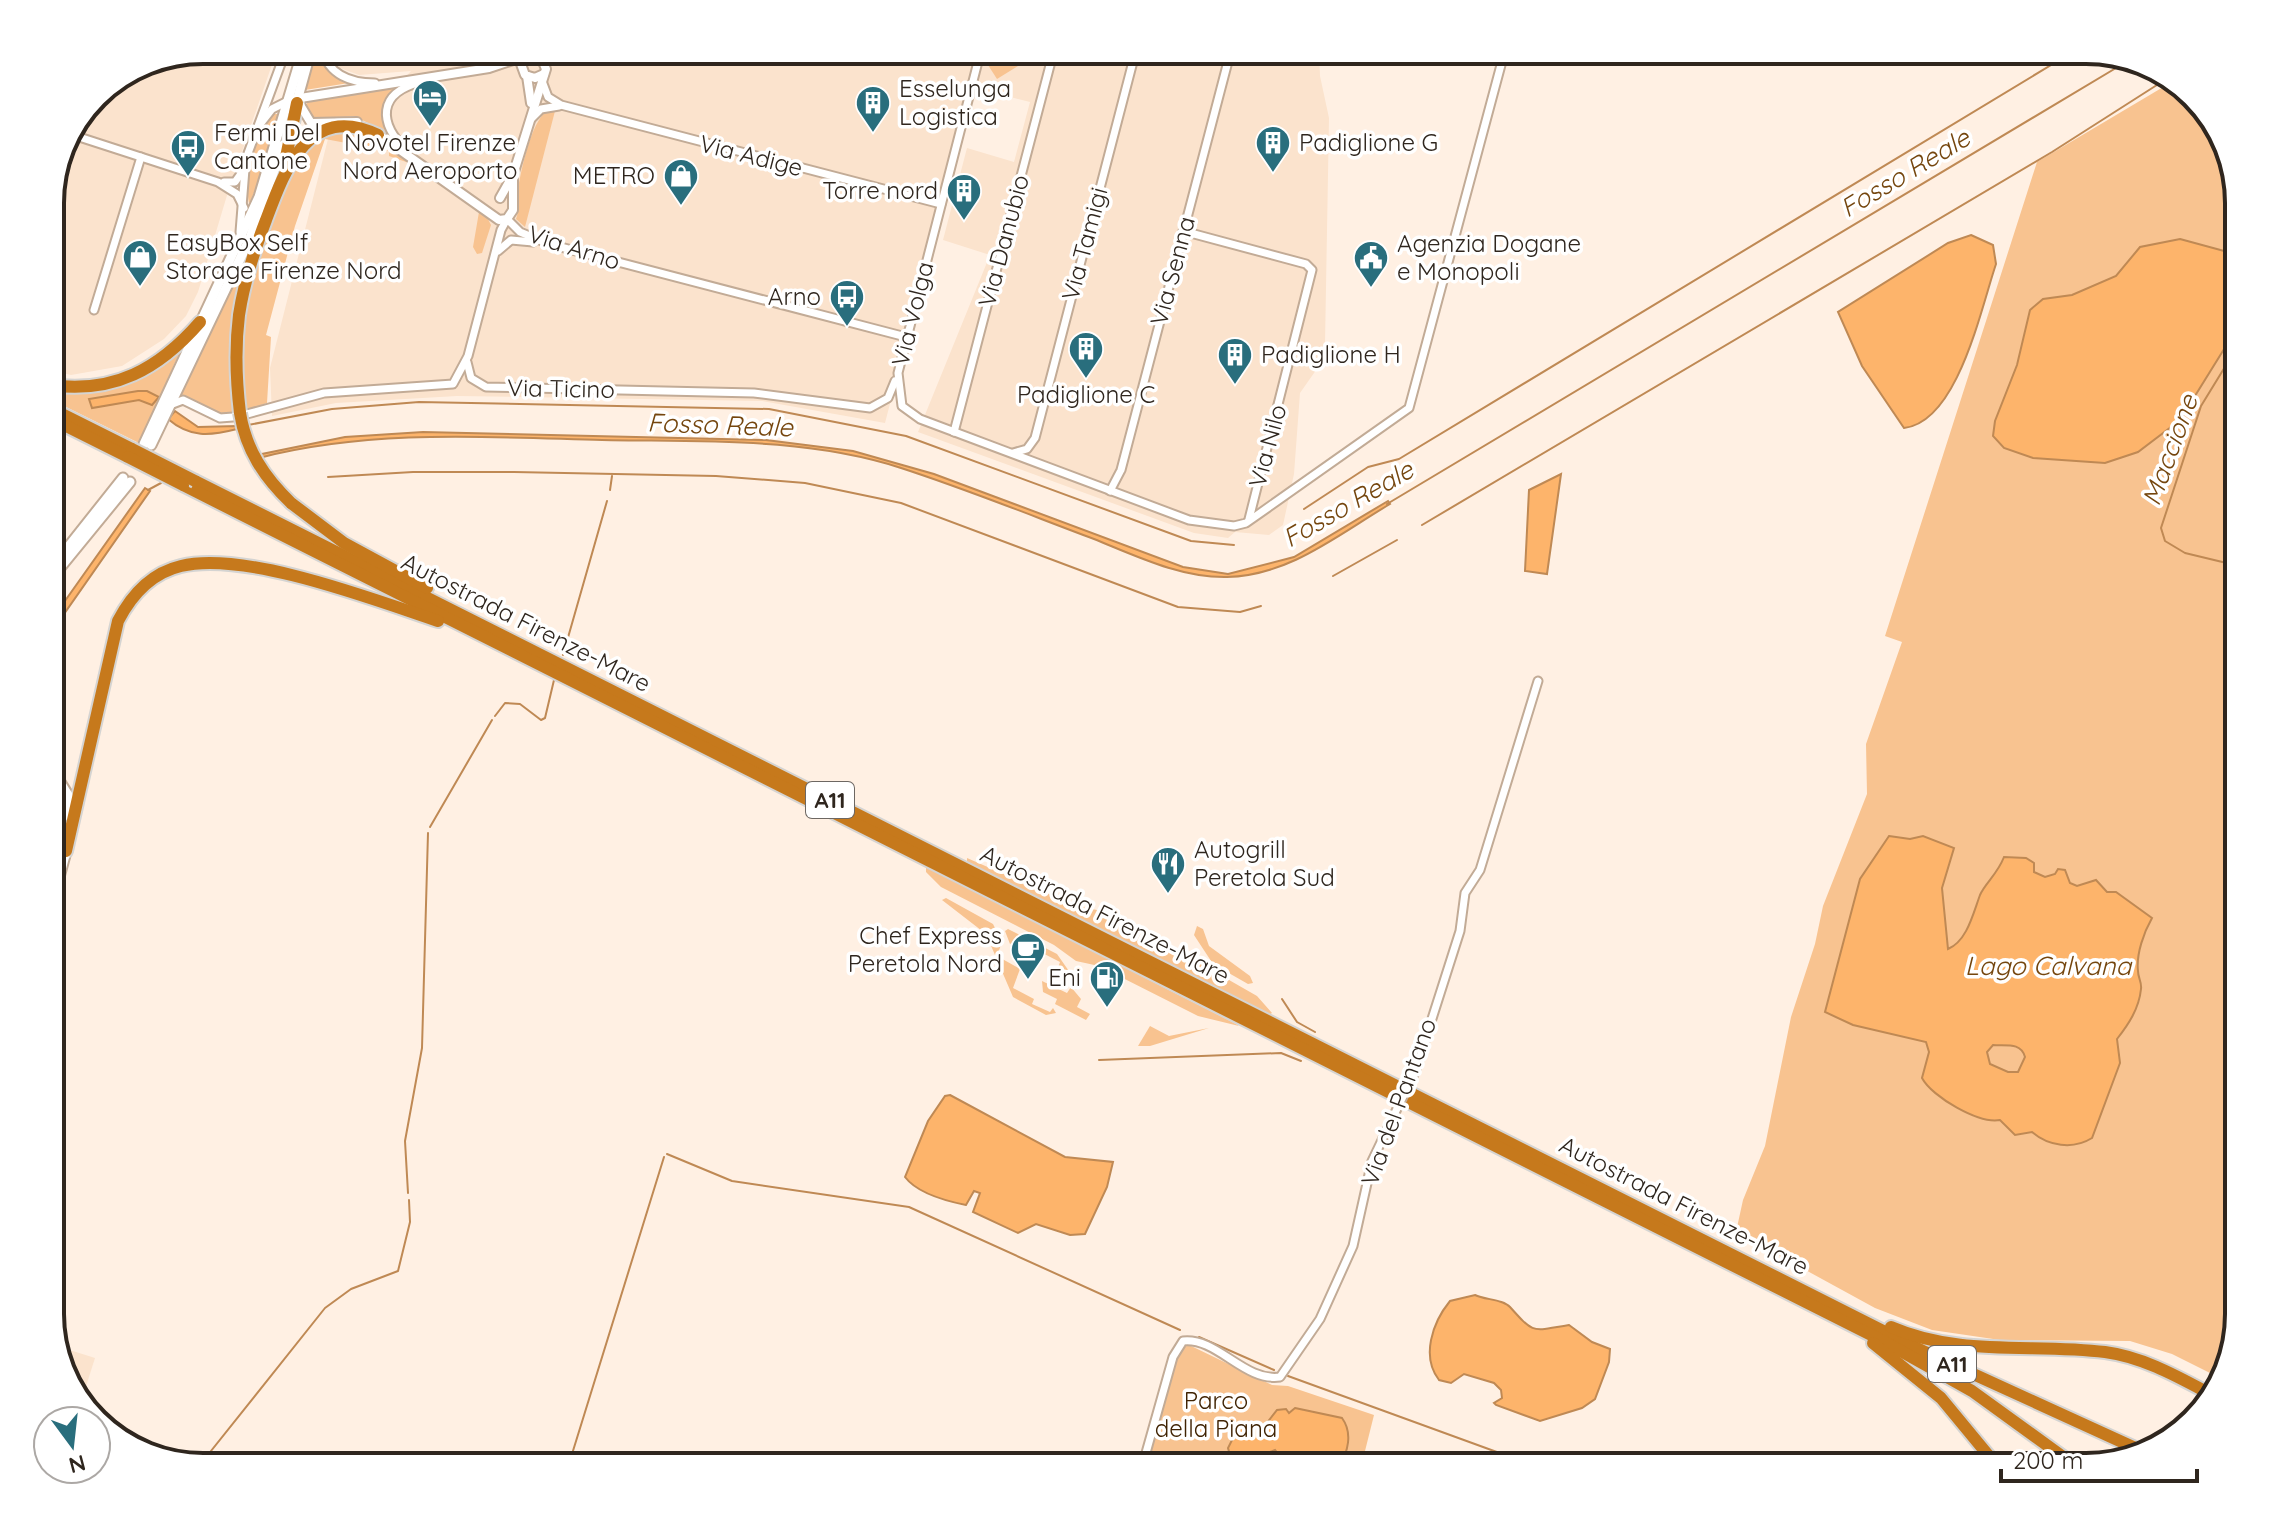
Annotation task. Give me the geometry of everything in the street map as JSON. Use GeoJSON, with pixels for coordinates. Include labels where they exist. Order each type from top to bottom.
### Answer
{"type":"FeatureCollection","features":[{"type":"Feature","properties":{"kind":"highway"},"geometry":{"type":"LineString","coordinates":[[279,184],[295,100]]}},
{"type":"Feature","properties":{"kind":"highway"},"geometry":{"type":"LineString","coordinates":[[378,135],[346,127],[316,135],[295,153],[279,184],[255,249],[239,313],[236,359],[240,415],[248,444],[260,467],[291,503],[344,543],[566,672]]}},
{"type":"Feature","properties":{"kind":"highway"},"geometry":{"type":"LineString","coordinates":[[64,385],[101,386],[136,375],[168,355],[200,322]]}},
{"type":"Feature","properties":{"kind":"highway","name":"Autostrada Firenze-Mare"},"geometry":{"type":"LineString","coordinates":[[64,414],[139,449],[189,483],[1925,1352],[2129,1445]]}},
{"type":"Feature","properties":{"kind":"highway","name":"Autostrada Firenze-Mare"},"geometry":{"type":"LineString","coordinates":[[64,423],[139,449]]}},
{"type":"Feature","properties":{"kind":"highway"},"geometry":{"type":"LineString","coordinates":[[66,851],[118,621],[141,589],[156,576],[178,566],[228,562],[307,582],[439,622],[566,672]]}},
{"type":"Feature","properties":{"kind":"highway","name":"Autostrada Firenze-Mare"},"geometry":{"type":"LineString","coordinates":[[566,672],[1841,1320],[1972,1391],[2058,1453]]}},
{"type":"Feature","properties":{"kind":"highway"},"geometry":{"type":"LineString","coordinates":[[1764,1270],[1927,1339],[1984,1348],[2107,1353],[2147,1364],[2202,1390]]}},
{"type":"Feature","properties":{"kind":"highway"},"geometry":{"type":"LineString","coordinates":[[1841,1320],[1912,1371],[1941,1398],[1986,1453]]}},
{"type":"Feature","properties":{"kind":"main road"},"geometry":{"type":"LineString","coordinates":[[139,449],[235,254],[259,197],[295,100],[294,85],[299,64]]}},
{"type":"Feature","properties":{"kind":"main road"},"geometry":{"type":"LineString","coordinates":[[139,449],[168,407],[255,226],[307,64]]}},
{"type":"Feature","properties":{"kind":"main road"},"geometry":{"type":"LineString","coordinates":[[64,554],[127,480],[64,562]]}},
{"type":"Feature","properties":{"kind":"main road"},"geometry":{"type":"LineString","coordinates":[[64,792],[70,803],[64,859]]}},
{"type":"Feature","properties":{"kind":"street"},"geometry":{"type":"LineString","coordinates":[[218,182],[235,182],[247,161],[281,64]]}},
{"type":"Feature","properties":{"kind":"street"},"geometry":{"type":"LineString","coordinates":[[328,64],[343,77],[381,83]]}},
{"type":"Feature","properties":{"kind":"street"},"geometry":{"type":"LineString","coordinates":[[257,128],[271,110],[295,100],[503,64]]}},
{"type":"Feature","properties":{"kind":"street"},"geometry":{"type":"LineString","coordinates":[[521,64],[527,76],[530,115]]}},
{"type":"Feature","properties":{"kind":"street"},"geometry":{"type":"LineString","coordinates":[[491,213],[492,204],[500,198],[513,175],[546,64]]}},
{"type":"Feature","properties":{"kind":"street","name":"Via Volga"},"geometry":{"type":"LineString","coordinates":[[977,64],[906,337],[898,373],[898,395],[905,410],[954,432],[1110,491]]}},
{"type":"Feature","properties":{"kind":"street","name":"Via Danubio"},"geometry":{"type":"LineString","coordinates":[[954,432],[1050,64]]}},
{"type":"Feature","properties":{"kind":"street","name":"Via Tamigi"},"geometry":{"type":"LineString","coordinates":[[1035,438],[1132,64]]}},
{"type":"Feature","properties":{"kind":"street","name":"Via Senna"},"geometry":{"type":"LineString","coordinates":[[1110,491],[1121,470],[1227,64]]}},
{"type":"Feature","properties":{"kind":"street"},"geometry":{"type":"LineString","coordinates":[[1249,519],[1409,408],[1501,64]]}},
{"type":"Feature","properties":{"kind":"street"},"geometry":{"type":"LineString","coordinates":[[412,156],[390,130],[386,116],[389,102],[405,87],[454,74]]}},
{"type":"Feature","properties":{"kind":"street"},"geometry":{"type":"LineString","coordinates":[[527,76],[543,76]]}},
{"type":"Feature","properties":{"kind":"street"},"geometry":{"type":"LineString","coordinates":[[543,76],[546,94],[561,105]]}},
{"type":"Feature","properties":{"kind":"street","name":"Via Arno"},"geometry":{"type":"LineString","coordinates":[[295,100],[311,123],[357,122],[412,156],[498,220],[507,219],[520,232],[549,244],[906,337]]}},
{"type":"Feature","properties":{"kind":"street"},"geometry":{"type":"LineString","coordinates":[[527,128],[538,110],[561,105]]}},
{"type":"Feature","properties":{"kind":"street","name":"Via Adige"},"geometry":{"type":"LineString","coordinates":[[561,105],[941,204]]}},
{"type":"Feature","properties":{"kind":"street"},"geometry":{"type":"LineString","coordinates":[[80,137],[218,182],[237,194],[244,208]]}},
{"type":"Feature","properties":{"kind":"street"},"geometry":{"type":"LineString","coordinates":[[94,310],[141,157]]}},
{"type":"Feature","properties":{"kind":"street"},"geometry":{"type":"LineString","coordinates":[[235,254],[244,208],[247,161]]}},
{"type":"Feature","properties":{"kind":"street"},"geometry":{"type":"LineString","coordinates":[[168,407],[183,400],[211,415],[240,415],[324,393],[448,386],[460,377],[468,356],[496,252],[507,219],[513,212],[513,175]]}},
{"type":"Feature","properties":{"kind":"street"},"geometry":{"type":"LineString","coordinates":[[500,198],[512,204]]}},
{"type":"Feature","properties":{"kind":"street","name":"Via Nilo"},"geometry":{"type":"LineString","coordinates":[[1110,491],[1205,524],[1238,526],[1249,519],[1312,274],[1306,264],[1183,231]]}},
{"type":"Feature","properties":{"kind":"street"},"geometry":{"type":"LineString","coordinates":[[496,252],[511,240],[549,244]]}},
{"type":"Feature","properties":{"kind":"street","name":"Via Ticino"},"geometry":{"type":"LineString","coordinates":[[468,356],[471,378],[486,387],[754,393],[870,408],[888,398],[898,373]]}},
{"type":"Feature","properties":{"kind":"street"},"geometry":{"type":"LineString","coordinates":[[1007,452],[1024,451],[1035,438]]}},
{"type":"Feature","properties":{"kind":"street"},"geometry":{"type":"LineString","coordinates":[[1035,438],[1036,456],[1046,467]]}},
{"type":"Feature","properties":{"kind":"street","name":"Via del Pantano"},"geometry":{"type":"LineString","coordinates":[[1146,1453],[1173,1357],[1183,1341],[1197,1342],[1255,1373],[1280,1377],[1320,1319],[1353,1246],[1372,1161],[1415,1072],[1460,931],[1465,893],[1480,870],[1538,681]]}},
{"type":"Feature","properties":{"kind":"shaded area"},"geometry":{"type":"Polygon","coordinates":[[[203,64],[272,64],[228,192],[198,292],[186,316],[164,339],[122,366],[71,375],[64,373],[64,194],[78,141],[105,105],[126,87],[150,75],[176,67],[203,64]]]}},
{"type":"Feature","properties":{"kind":"shaded area"},"geometry":{"type":"Polygon","coordinates":[[[338,64],[1320,64],[1329,118],[1325,344],[1321,363],[1300,393],[1294,474],[1283,525],[1269,535],[1235,532],[1228,538],[1194,533],[918,432],[990,255],[943,240],[967,148],[1014,162],[1030,102],[972,87],[885,423],[762,401],[457,396],[336,403],[272,416],[270,368],[329,135],[373,146],[383,103],[411,71],[359,75],[340,68],[338,64]]]}},
{"type":"Feature","properties":{"kind":"shaded area"},"geometry":{"type":"Polygon","coordinates":[[[69,1350],[95,1358],[86,1388],[69,1350]]]}},
{"type":"Feature","properties":{"kind":"green space"},"geometry":{"type":"Polygon","coordinates":[[[312,64],[328,64],[333,73],[349,83],[305,90],[312,64]]]}},
{"type":"Feature","properties":{"kind":"green space"},"geometry":{"type":"Polygon","coordinates":[[[990,64],[1021,64],[997,79],[990,64]]]}},
{"type":"Feature","properties":{"kind":"green space"},"geometry":{"type":"Polygon","coordinates":[[[409,83],[391,97],[388,104],[385,118],[388,133],[354,116],[313,121],[305,106],[310,99],[409,83]]]}},
{"type":"Feature","properties":{"kind":"green space"},"geometry":{"type":"Polygon","coordinates":[[[2163,87],[2184,105],[2206,133],[2224,185],[2225,1314],[2224,1332],[2212,1374],[2172,1354],[2130,1341],[2000,1340],[1932,1330],[1875,1308],[1736,1232],[1743,1200],[1765,1146],[1791,1017],[1815,944],[1823,906],[1867,794],[1866,744],[1902,642],[1885,636],[2037,162],[2163,87]]]}},
{"type":"Feature","properties":{"kind":"green space"},"geometry":{"type":"Polygon","coordinates":[[[555,111],[525,227],[516,219],[523,163],[539,120],[544,113],[555,111]]]}},
{"type":"Feature","properties":{"kind":"green space"},"geometry":{"type":"Polygon","coordinates":[[[274,114],[279,114],[262,175],[249,204],[251,156],[260,132],[274,114]]]}},
{"type":"Feature","properties":{"kind":"green space"},"geometry":{"type":"Polygon","coordinates":[[[334,131],[371,134],[485,213],[491,225],[482,253],[477,254],[473,247],[479,212],[409,163],[389,156],[389,151],[325,139],[295,226],[266,335],[271,337],[267,403],[245,411],[240,336],[250,278],[291,166],[316,139],[334,131]]]}},
{"type":"Feature","properties":{"kind":"green space"},"geometry":{"type":"Polygon","coordinates":[[[240,265],[244,266],[235,414],[223,416],[179,393],[240,265]]]}},
{"type":"Feature","properties":{"kind":"green space"},"geometry":{"type":"Polygon","coordinates":[[[182,347],[139,443],[64,406],[64,387],[145,375],[182,347]]]}},
{"type":"Feature","properties":{"kind":"green space"},"geometry":{"type":"Polygon","coordinates":[[[967,858],[1077,906],[1112,913],[1257,996],[1272,1013],[1269,1015],[967,862],[967,858]]]}},
{"type":"Feature","properties":{"kind":"green space"},"geometry":{"type":"Polygon","coordinates":[[[926,867],[1239,1026],[1198,1016],[1099,966],[1076,961],[1054,945],[941,887],[926,872],[926,867]]]}},
{"type":"Feature","properties":{"kind":"green space"},"geometry":{"type":"Polygon","coordinates":[[[946,898],[993,924],[1002,942],[997,956],[1020,969],[1013,988],[1034,999],[1032,1004],[1050,1012],[1053,1008],[1056,1013],[1046,1015],[1013,997],[986,934],[942,900],[946,898]]]}},
{"type":"Feature","properties":{"kind":"green space"},"geometry":{"type":"Polygon","coordinates":[[[1197,926],[1203,929],[1209,946],[1250,976],[1253,983],[1248,984],[1213,964],[1194,935],[1197,926]]]}},
{"type":"Feature","properties":{"kind":"green space"},"geometry":{"type":"Polygon","coordinates":[[[1008,929],[1057,954],[1071,974],[1058,968],[1060,962],[1017,940],[1010,944],[1005,931],[1008,929]]]}},
{"type":"Feature","properties":{"kind":"green space"},"geometry":{"type":"Polygon","coordinates":[[[1042,981],[1067,993],[1071,987],[1081,999],[1077,1007],[1090,1014],[1086,1020],[1055,1004],[1057,999],[1043,992],[1042,981]]]}},
{"type":"Feature","properties":{"kind":"green space"},"geometry":{"type":"Polygon","coordinates":[[[1150,1026],[1169,1036],[1209,1028],[1150,1046],[1138,1046],[1150,1026]]]}},
{"type":"Feature","properties":{"kind":"green space","name":"Parco della Piana"},"geometry":{"type":"Polygon","coordinates":[[[1187,1344],[1272,1385],[1288,1386],[1374,1415],[1364,1453],[1150,1453],[1179,1352],[1187,1344]]]}},
{"type":"Feature","properties":{"kind":"water"},"geometry":{"type":"Polygon","coordinates":[[[1971,235],[1993,245],[1996,264],[1975,334],[1953,385],[1939,406],[1923,421],[1904,428],[1862,366],[1838,312],[1948,243],[1971,235]]]}},
{"type":"Feature","properties":{"kind":"water"},"geometry":{"type":"Polygon","coordinates":[[[2180,239],[2225,251],[2225,348],[2180,420],[2138,452],[2105,463],[2033,458],[2004,448],[1993,436],[1995,421],[2017,365],[2030,310],[2043,299],[2072,295],[2116,276],[2140,247],[2180,239]]]}},
{"type":"Feature","properties":{"kind":"water"},"geometry":{"type":"Polygon","coordinates":[[[147,391],[159,397],[152,405],[139,400],[92,408],[89,399],[147,391]]]}},
{"type":"Feature","properties":{"kind":"water"},"geometry":{"type":"Polygon","coordinates":[[[175,411],[198,427],[237,426],[237,429],[209,434],[184,430],[168,419],[175,411]]]}},
{"type":"Feature","properties":{"kind":"water"},"geometry":{"type":"Polygon","coordinates":[[[423,432],[766,440],[853,451],[934,474],[1183,567],[1228,574],[1294,557],[1388,501],[1390,504],[1292,561],[1250,575],[1227,577],[1193,574],[1159,565],[901,468],[865,458],[791,446],[429,437],[344,443],[259,458],[257,455],[345,437],[423,432]]]}},
{"type":"Feature","properties":{"kind":"water"},"geometry":{"type":"Polygon","coordinates":[[[1561,474],[1547,574],[1525,571],[1529,490],[1561,474]]]}},
{"type":"Feature","properties":{"kind":"water"},"geometry":{"type":"Polygon","coordinates":[[[145,488],[150,491],[64,614],[64,602],[145,488]]]}},
{"type":"Feature","properties":{"kind":"water","name":"Lago Calvana"},"geometry":{"type":"Polygon","coordinates":[[[1889,836],[1910,839],[1923,836],[1954,848],[1942,888],[1948,949],[1965,933],[1982,891],[2004,857],[2026,858],[2034,863],[2034,872],[2045,877],[2055,874],[2058,869],[2065,870],[2070,883],[2077,886],[2096,880],[2107,892],[2116,892],[2152,918],[2138,958],[2141,987],[2138,1003],[2117,1039],[2120,1063],[2092,1138],[2077,1144],[2061,1145],[2032,1132],[2015,1135],[2000,1120],[1980,1118],[1957,1108],[1935,1093],[1922,1078],[1929,1052],[1926,1042],[1853,1025],[1825,1012],[1860,879],[1889,836]],[[1993,1045],[1987,1052],[1990,1064],[2008,1072],[2018,1072],[2025,1057],[2023,1052],[2017,1047],[1993,1045]]]}},
{"type":"Feature","properties":{"kind":"water"},"geometry":{"type":"Polygon","coordinates":[[[950,1095],[1065,1157],[1113,1162],[1107,1187],[1085,1234],[1070,1235],[1036,1224],[1018,1233],[973,1212],[980,1193],[974,1191],[966,1205],[932,1196],[910,1183],[905,1177],[928,1121],[945,1096],[950,1095]]]}},
{"type":"Feature","properties":{"kind":"water"},"geometry":{"type":"Polygon","coordinates":[[[1475,1295],[1507,1304],[1535,1329],[1569,1325],[1592,1342],[1610,1349],[1609,1362],[1595,1399],[1582,1408],[1540,1421],[1496,1405],[1494,1403],[1502,1398],[1501,1390],[1494,1383],[1464,1374],[1451,1383],[1439,1380],[1430,1351],[1438,1319],[1450,1301],[1475,1295]]]}},
{"type":"Feature","properties":{"kind":"water"},"geometry":{"type":"Polygon","coordinates":[[[1295,1408],[1342,1418],[1347,1430],[1345,1453],[1278,1453],[1275,1450],[1270,1453],[1229,1453],[1228,1448],[1239,1426],[1266,1424],[1277,1410],[1286,1409],[1289,1413],[1295,1408]]]}},
{"type":"Feature","properties":{"kind":"waterway"},"geometry":{"type":"LineString","coordinates":[[1304,509],[1368,467],[1399,459],[2053,64]]}},
{"type":"Feature","properties":{"kind":"waterway","name":"Fosso Reale"},"geometry":{"type":"LineString","coordinates":[[1387,504],[2116,68]]}},
{"type":"Feature","properties":{"kind":"waterway"},"geometry":{"type":"LineString","coordinates":[[1422,525],[2052,152],[2158,84]]}},
{"type":"Feature","properties":{"kind":"waterway","name":"Maccione"},"geometry":{"type":"LineString","coordinates":[[2225,367],[2201,406],[2161,528],[2165,541],[2185,553],[2225,563]]}},
{"type":"Feature","properties":{"kind":"waterway"},"geometry":{"type":"LineString","coordinates":[[248,425],[332,409],[419,402],[769,409],[906,436],[1191,541],[1234,545]]}},
{"type":"Feature","properties":{"kind":"waterway"},"geometry":{"type":"LineString","coordinates":[[328,477],[413,472],[514,472],[716,476],[805,483],[901,503],[1178,607],[1240,612],[1261,606]]}},
{"type":"Feature","properties":{"kind":"waterway"},"geometry":{"type":"LineString","coordinates":[[610,490],[612,476]]}},
{"type":"Feature","properties":{"kind":"waterway","name":"Fosso Reale"},"geometry":{"type":"LineString","coordinates":[[148,490],[161,483]]}},
{"type":"Feature","properties":{"kind":"waterway"},"geometry":{"type":"LineString","coordinates":[[563,655],[607,501]]}},
{"type":"Feature","properties":{"kind":"waterway"},"geometry":{"type":"LineString","coordinates":[[1333,576],[1397,540]]}},
{"type":"Feature","properties":{"kind":"waterway"},"geometry":{"type":"LineString","coordinates":[[495,716],[505,703],[520,704],[541,720],[545,718],[554,680]]}},
{"type":"Feature","properties":{"kind":"waterway"},"geometry":{"type":"LineString","coordinates":[[430,827],[492,720]]}},
{"type":"Feature","properties":{"kind":"waterway"},"geometry":{"type":"LineString","coordinates":[[408,1193],[405,1141],[422,1048],[428,833]]}},
{"type":"Feature","properties":{"kind":"waterway"},"geometry":{"type":"LineString","coordinates":[[1282,999],[1297,1022],[1315,1032]]}},
{"type":"Feature","properties":{"kind":"waterway"},"geometry":{"type":"LineString","coordinates":[[1099,1060],[1281,1053],[1301,1061]]}},
{"type":"Feature","properties":{"kind":"waterway"},"geometry":{"type":"LineString","coordinates":[[667,1154],[732,1181],[909,1207],[1180,1330]]}},
{"type":"Feature","properties":{"kind":"waterway"},"geometry":{"type":"LineString","coordinates":[[572,1453],[664,1157]]}},
{"type":"Feature","properties":{"kind":"waterway"},"geometry":{"type":"LineString","coordinates":[[209,1453],[325,1308],[351,1289],[398,1271],[410,1222],[409,1200]]}},
{"type":"Feature","properties":{"kind":"waterway"},"geometry":{"type":"LineString","coordinates":[[1199,1337],[1274,1370]]}},
{"type":"Feature","properties":{"kind":"waterway"},"geometry":{"type":"LineString","coordinates":[[1288,1376],[1500,1453]]}},
{"type":"Feature","properties":{"kind":"place","name":"Novotel Firenze Nord Aeroporto"},"geometry":{"type":"Point","coordinates":[430,128]}},
{"type":"Feature","properties":{"kind":"place","name":"Esselunga Logistica"},"geometry":{"type":"Point","coordinates":[873,134]}},
{"type":"Feature","properties":{"kind":"place","name":"Padiglione G"},"geometry":{"type":"Point","coordinates":[1273,174]}},
{"type":"Feature","properties":{"kind":"place","name":"Fermi Del Cantone"},"geometry":{"type":"Point","coordinates":[188,178]}},
{"type":"Feature","properties":{"kind":"place","name":"METRO"},"geometry":{"type":"Point","coordinates":[681,207]}},
{"type":"Feature","properties":{"kind":"place","name":"Torre nord"},"geometry":{"type":"Point","coordinates":[964,222]}},
{"type":"Feature","properties":{"kind":"place","name":"EasyBox Self Storage Firenze Nord"},"geometry":{"type":"Point","coordinates":[140,288]}},
{"type":"Feature","properties":{"kind":"place","name":"Agenzia Dogane e Monopoli"},"geometry":{"type":"Point","coordinates":[1371,289]}},
{"type":"Feature","properties":{"kind":"place","name":"Arno"},"geometry":{"type":"Point","coordinates":[847,328]}},
{"type":"Feature","properties":{"kind":"place","name":"Padiglione C"},"geometry":{"type":"Point","coordinates":[1086,380]}},
{"type":"Feature","properties":{"kind":"place","name":"Padiglione H"},"geometry":{"type":"Point","coordinates":[1235,386]}},
{"type":"Feature","properties":{"kind":"place","name":"Autogrill Peretola Sud"},"geometry":{"type":"Point","coordinates":[1168,895]}},
{"type":"Feature","properties":{"kind":"place","name":"Chef Express Peretola Nord"},"geometry":{"type":"Point","coordinates":[1028,981]}},
{"type":"Feature","properties":{"kind":"place","name":"Eni"},"geometry":{"type":"Point","coordinates":[1107,1009]}}]}
